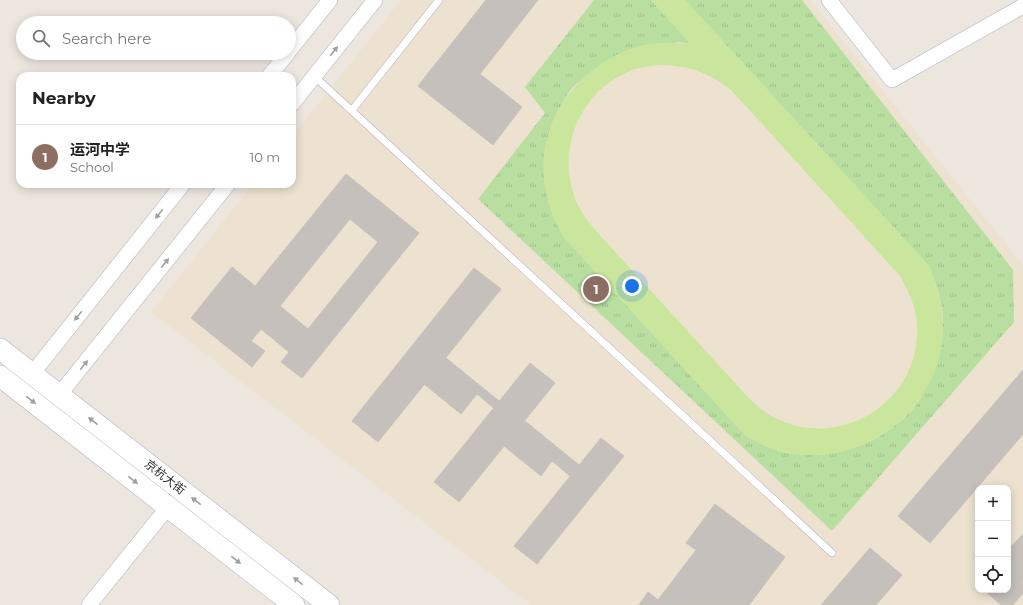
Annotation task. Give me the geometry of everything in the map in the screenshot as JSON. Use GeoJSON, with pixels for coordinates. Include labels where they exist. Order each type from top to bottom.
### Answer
{"type":"FeatureCollection","features":[{"type":"Feature","properties":{"kind":"main road","name":"京杭大街"},"geometry":{"type":"LineString","coordinates":[[0,349],[329,605]]}},
{"type":"Feature","properties":{"kind":"main road","name":"京杭大街"},"geometry":{"type":"LineString","coordinates":[[0,376],[294,605]]}},
{"type":"Feature","properties":{"kind":"street"},"geometry":{"type":"LineString","coordinates":[[296,42],[330,0]]}},
{"type":"Feature","properties":{"kind":"street"},"geometry":{"type":"LineString","coordinates":[[296,99],[375,0]]}},
{"type":"Feature","properties":{"kind":"street"},"geometry":{"type":"LineString","coordinates":[[829,0],[892,80],[1023,6]]}},
{"type":"Feature","properties":{"kind":"street"},"geometry":{"type":"LineString","coordinates":[[272,72],[282,60]]}},
{"type":"Feature","properties":{"kind":"street"},"geometry":{"type":"LineString","coordinates":[[32,374],[180,188]]}},
{"type":"Feature","properties":{"kind":"street"},"geometry":{"type":"LineString","coordinates":[[60,395],[225,188]]}},
{"type":"Feature","properties":{"kind":"street"},"geometry":{"type":"LineString","coordinates":[[89,605],[168,507]]}},
{"type":"Feature","properties":{"kind":"lane"},"geometry":{"type":"LineString","coordinates":[[352,110],[439,0]]}},
{"type":"Feature","properties":{"kind":"lane"},"geometry":{"type":"LineString","coordinates":[[314,76],[832,553]]}},
{"type":"Feature","properties":{"kind":"shaded area"},"geometry":{"type":"Polygon","coordinates":[[[401,0],[810,0],[1023,265],[1023,605],[531,605],[151,312],[250,188],[296,188],[296,131],[401,0]]]}},
{"type":"Feature","properties":{"kind":"green space"},"geometry":{"type":"Polygon","coordinates":[[[594,0],[651,0],[691,44],[678,42],[586,79],[574,86],[562,104],[548,137],[544,170],[549,204],[564,237],[745,435],[775,449],[795,454],[810,455],[840,452],[867,443],[880,436],[904,418],[915,406],[923,393],[942,331],[942,307],[937,286],[929,266],[685,0],[802,0],[1013,270],[1014,322],[832,531],[478,199],[545,113],[525,87],[594,0]]]}},
{"type":"Feature","properties":{"kind":"green space"},"geometry":{"type":"Polygon","coordinates":[[[651,0],[685,0],[929,266],[939,294],[943,323],[942,343],[936,368],[925,391],[910,411],[892,428],[870,441],[847,450],[822,455],[796,454],[769,447],[745,435],[564,237],[553,217],[544,178],[545,153],[551,129],[561,106],[576,86],[594,69],[616,55],[640,46],[659,43],[691,44],[651,0]],[[649,66],[630,71],[612,81],[597,94],[584,109],[570,146],[569,166],[571,185],[580,209],[597,232],[747,396],[764,411],[794,425],[819,429],[843,426],[865,417],[885,403],[901,384],[912,362],[917,336],[917,320],[908,290],[900,276],[731,90],[706,74],[670,66],[649,66]]]}},
{"type":"Feature","properties":{"kind":"building"},"geometry":{"type":"Polygon","coordinates":[[[486,0],[538,0],[480,74],[522,107],[493,145],[418,86],[486,0]]]}},
{"type":"Feature","properties":{"kind":"building"},"geometry":{"type":"Polygon","coordinates":[[[346,174],[419,233],[302,378],[281,362],[289,352],[261,329],[272,316],[264,309],[272,300],[255,286],[346,174]],[[350,219],[280,306],[308,329],[378,242],[350,219]]]}},
{"type":"Feature","properties":{"kind":"building"},"geometry":{"type":"Polygon","coordinates":[[[232,267],[272,300],[264,309],[272,316],[251,341],[265,351],[252,367],[191,318],[232,267]]]}},
{"type":"Feature","properties":{"kind":"building"},"geometry":{"type":"Polygon","coordinates":[[[474,268],[501,289],[378,442],[352,421],[474,268]]]}},
{"type":"Feature","properties":{"kind":"building"},"geometry":{"type":"Polygon","coordinates":[[[446,358],[499,401],[494,408],[477,394],[461,414],[424,384],[446,358]]]}},
{"type":"Feature","properties":{"kind":"building"},"geometry":{"type":"Polygon","coordinates":[[[530,363],[555,383],[459,502],[434,482],[530,363]]]}},
{"type":"Feature","properties":{"kind":"building"},"geometry":{"type":"Polygon","coordinates":[[[1023,370],[1023,434],[979,485],[975,485],[975,490],[930,543],[898,516],[1023,370]]]}},
{"type":"Feature","properties":{"kind":"building"},"geometry":{"type":"Polygon","coordinates":[[[525,421],[579,465],[570,476],[552,461],[541,476],[504,446],[525,421]]]}},
{"type":"Feature","properties":{"kind":"building"},"geometry":{"type":"Polygon","coordinates":[[[601,438],[624,456],[537,564],[514,546],[601,438]]]}},
{"type":"Feature","properties":{"kind":"building"},"geometry":{"type":"Polygon","coordinates":[[[715,504],[785,557],[749,605],[639,605],[648,592],[658,600],[696,550],[686,543],[715,504]]]}},
{"type":"Feature","properties":{"kind":"building"},"geometry":{"type":"Polygon","coordinates":[[[1023,534],[1023,593],[1013,605],[1001,605],[987,593],[1011,593],[1011,547],[1023,534]]]}},
{"type":"Feature","properties":{"kind":"building"},"geometry":{"type":"Polygon","coordinates":[[[870,548],[902,575],[876,605],[821,605],[870,548]]]}},
{"type":"Feature","properties":{"kind":"place","name":"运河中学"},"geometry":{"type":"Point","coordinates":[596,289]}}]}
